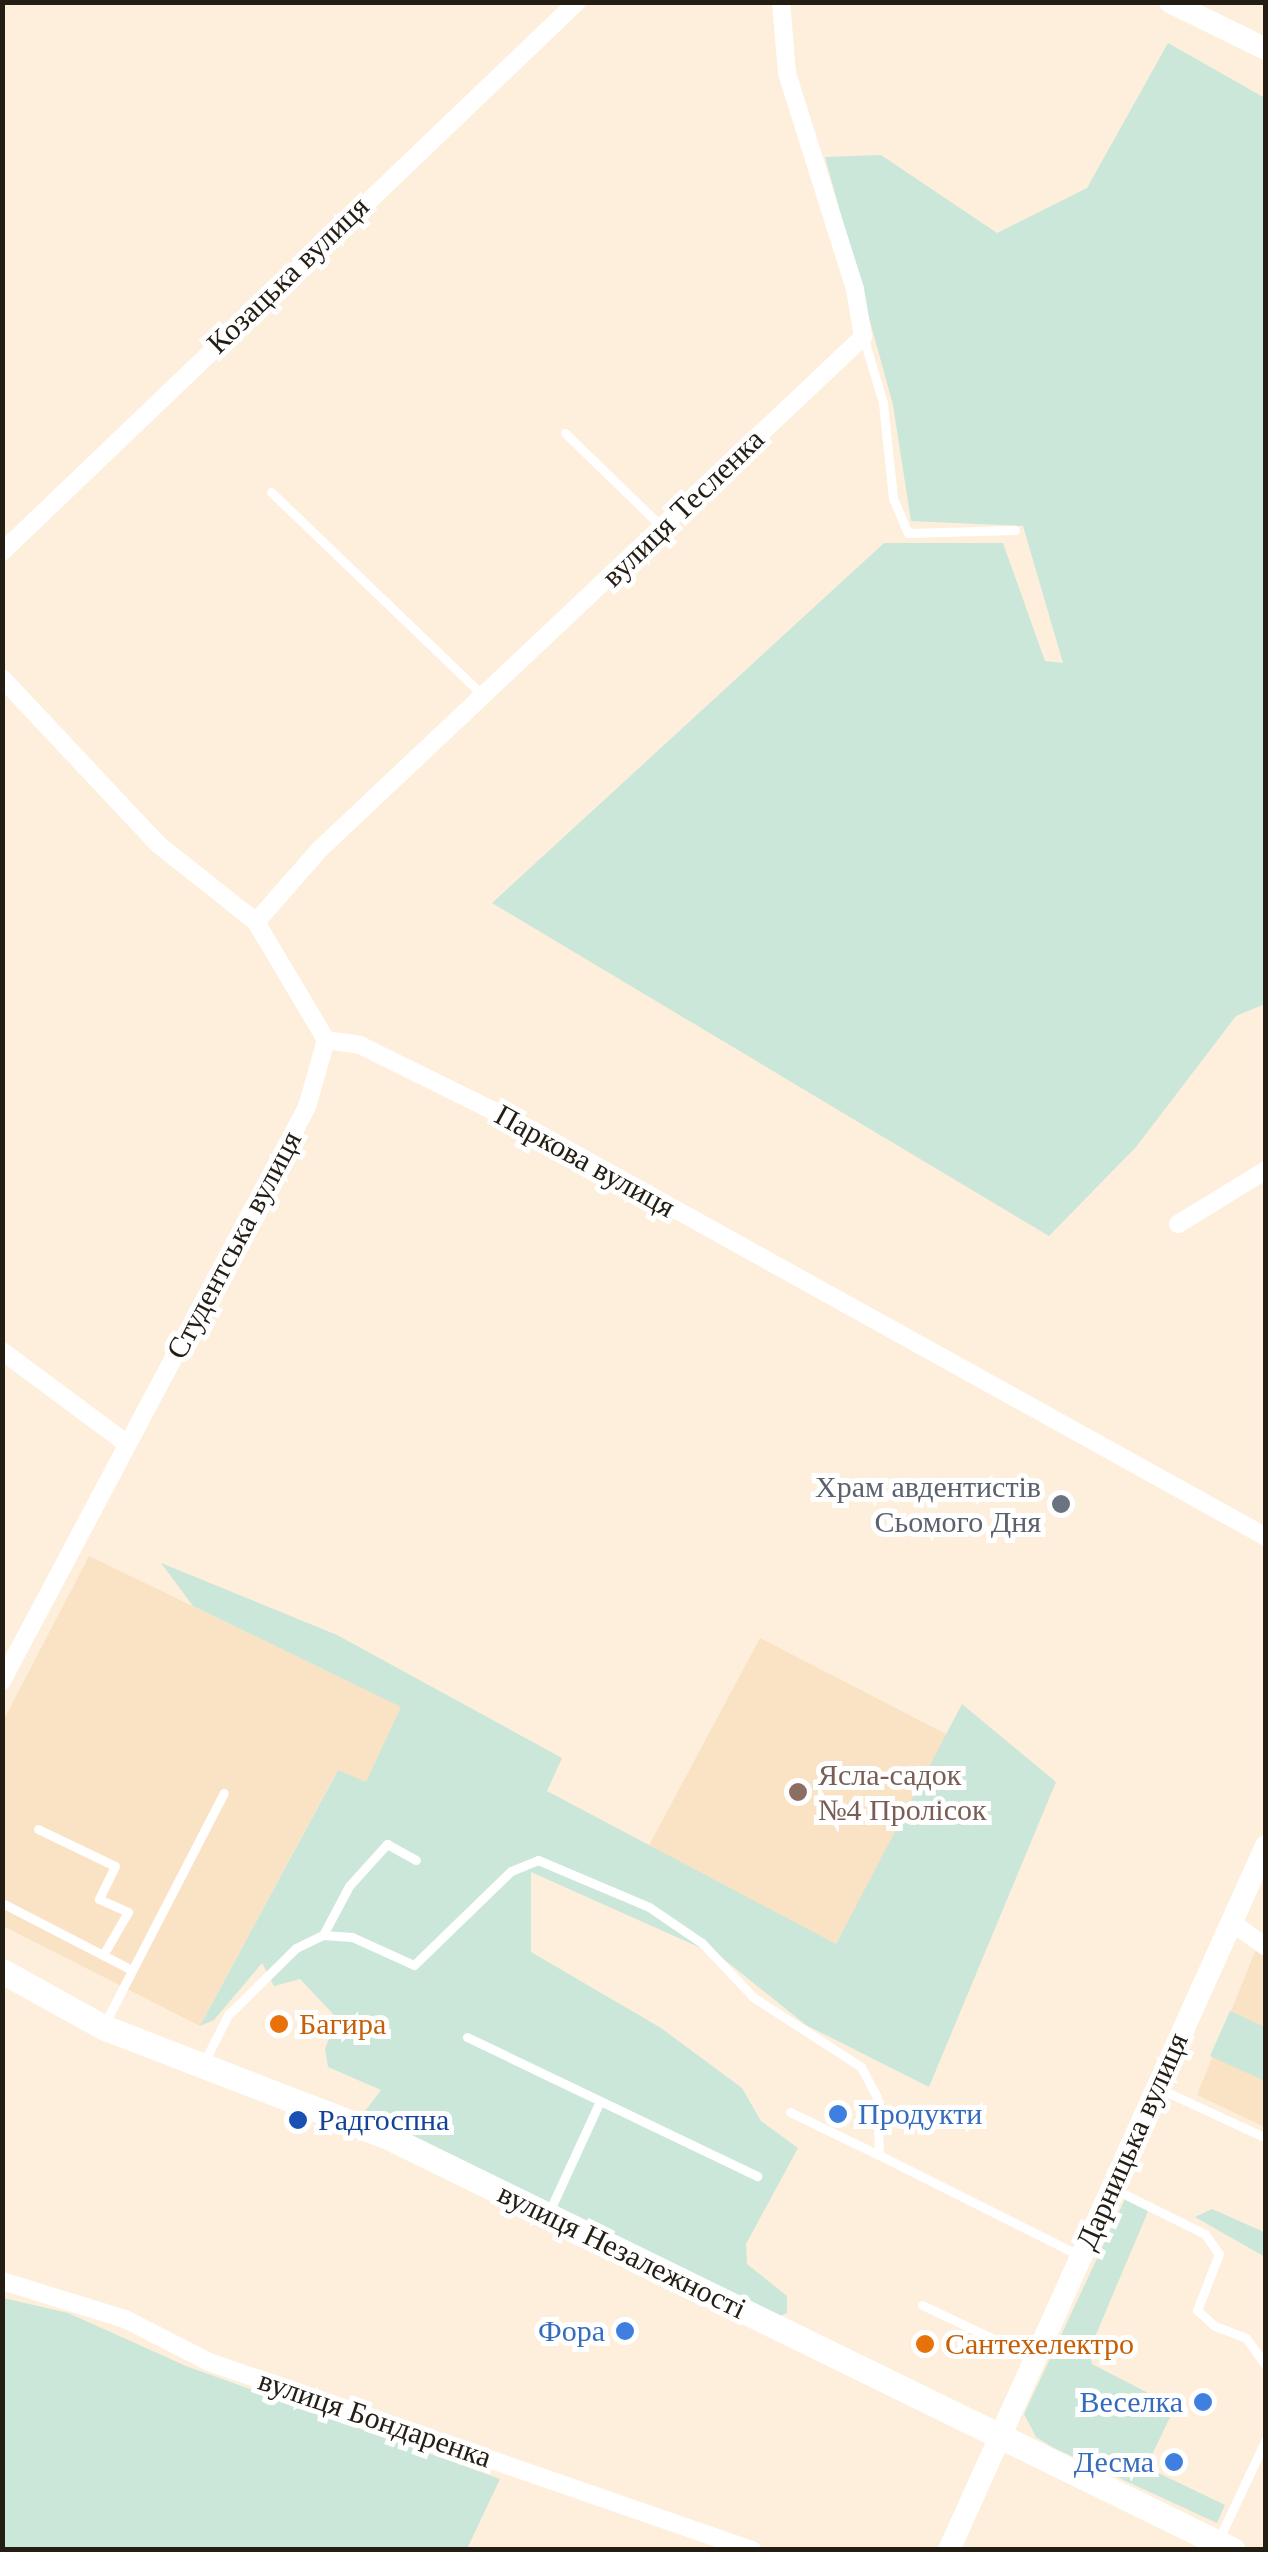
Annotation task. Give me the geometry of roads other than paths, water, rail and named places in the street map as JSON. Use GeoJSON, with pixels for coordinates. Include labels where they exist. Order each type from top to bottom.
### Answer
{"type":"FeatureCollection","features":[{"type":"Feature","properties":{"kind":"main road","name":"вулиця Незалежності"},"geometry":{"type":"LineString","coordinates":[[2,1971],[103,2027],[390,2138],[1225,2546]]}},
{"type":"Feature","properties":{"kind":"street","name":"Козацька вулиця"},"geometry":{"type":"LineString","coordinates":[[2,552],[577,2]]}},
{"type":"Feature","properties":{"kind":"street"},"geometry":{"type":"LineString","coordinates":[[781,2],[787,73],[855,289],[863,336]]}},
{"type":"Feature","properties":{"kind":"street"},"geometry":{"type":"LineString","coordinates":[[1170,2],[1266,49]]}},
{"type":"Feature","properties":{"kind":"street","name":"вулиця Тесленка"},"geometry":{"type":"LineString","coordinates":[[256,922],[319,850],[863,336]]}},
{"type":"Feature","properties":{"kind":"street"},"geometry":{"type":"LineString","coordinates":[[2,678],[159,845],[256,922],[326,1040]]}},
{"type":"Feature","properties":{"kind":"street","name":"Студентська вулиця"},"geometry":{"type":"LineString","coordinates":[[2,1681],[307,1108],[326,1040]]}},
{"type":"Feature","properties":{"kind":"street","name":"Паркова вулиця"},"geometry":{"type":"LineString","coordinates":[[326,1040],[374,1052],[534,1131],[1266,1537]]}},
{"type":"Feature","properties":{"kind":"street"},"geometry":{"type":"LineString","coordinates":[[1178,1224],[1266,1170]]}},
{"type":"Feature","properties":{"kind":"street"},"geometry":{"type":"LineString","coordinates":[[2,1350],[126,1443]]}},
{"type":"Feature","properties":{"kind":"street","name":"Дарницька вулиця"},"geometry":{"type":"LineString","coordinates":[[949,2550],[1266,1846]]}},
{"type":"Feature","properties":{"kind":"street"},"geometry":{"type":"LineString","coordinates":[[1231,1922],[1266,1947]]}},
{"type":"Feature","properties":{"kind":"street","name":"вулиця Бондаренка"},"geometry":{"type":"LineString","coordinates":[[2,2281],[126,2320],[209,2362],[752,2550]]}},
{"type":"Feature","properties":{"kind":"lane"},"geometry":{"type":"LineString","coordinates":[[863,336],[882,403],[893,498],[908,532],[1015,530]]}},
{"type":"Feature","properties":{"kind":"lane"},"geometry":{"type":"LineString","coordinates":[[566,433],[663,528]]}},
{"type":"Feature","properties":{"kind":"lane"},"geometry":{"type":"LineString","coordinates":[[271,492],[484,696]]}},
{"type":"Feature","properties":{"kind":"lane"},"geometry":{"type":"LineString","coordinates":[[103,2027],[224,1794]]}},
{"type":"Feature","properties":{"kind":"lane"},"geometry":{"type":"LineString","coordinates":[[38,1828],[115,1866],[99,1899],[128,1912],[102,1954]]}},
{"type":"Feature","properties":{"kind":"lane"},"geometry":{"type":"LineString","coordinates":[[202,2067],[228,2014],[256,1983],[323,1934],[349,1886],[387,1844],[416,1860]]}},
{"type":"Feature","properties":{"kind":"lane"},"geometry":{"type":"LineString","coordinates":[[323,1934],[352,1936],[414,1964],[511,1871],[538,1860],[649,1907],[702,1944],[753,1997],[861,2067],[877,2097],[880,2156]]}},
{"type":"Feature","properties":{"kind":"lane"},"geometry":{"type":"LineString","coordinates":[[4,1904],[132,1970]]}},
{"type":"Feature","properties":{"kind":"lane"},"geometry":{"type":"LineString","coordinates":[[467,2037],[757,2176]]}},
{"type":"Feature","properties":{"kind":"lane"},"geometry":{"type":"LineString","coordinates":[[1156,2086],[1266,2138]]}},
{"type":"Feature","properties":{"kind":"lane"},"geometry":{"type":"LineString","coordinates":[[548,2214],[600,2101]]}},
{"type":"Feature","properties":{"kind":"lane"},"geometry":{"type":"LineString","coordinates":[[790,2112],[1081,2256]]}},
{"type":"Feature","properties":{"kind":"lane"},"geometry":{"type":"LineString","coordinates":[[1112,2188],[1204,2234],[1220,2254],[1197,2310],[1214,2326],[1246,2338],[1266,2366]]}},
{"type":"Feature","properties":{"kind":"lane"},"geometry":{"type":"LineString","coordinates":[[922,2305],[1034,2358]]}},
{"type":"Feature","properties":{"kind":"lane"},"geometry":{"type":"LineString","coordinates":[[1225,2546],[1266,2440]]}},
{"type":"Feature","properties":{"kind":"place","name":"Храм авдентистів Сьомого Дня"},"geometry":{"type":"Point","coordinates":[1061,1504]}},
{"type":"Feature","properties":{"kind":"place","name":"Ясла-садок №4 Пролісок"},"geometry":{"type":"Point","coordinates":[798,1792]}},
{"type":"Feature","properties":{"kind":"place","name":"Багира"},"geometry":{"type":"Point","coordinates":[279,2024]}},
{"type":"Feature","properties":{"kind":"place","name":"Продукти"},"geometry":{"type":"Point","coordinates":[838,2114]}},
{"type":"Feature","properties":{"kind":"place","name":"Радгоспна"},"geometry":{"type":"Point","coordinates":[298,2120]}},
{"type":"Feature","properties":{"kind":"place","name":"Фора"},"geometry":{"type":"Point","coordinates":[625,2331]}},
{"type":"Feature","properties":{"kind":"place","name":"Сантехелектро"},"geometry":{"type":"Point","coordinates":[925,2344]}},
{"type":"Feature","properties":{"kind":"place","name":"Веселка"},"geometry":{"type":"Point","coordinates":[1203,2402]}},
{"type":"Feature","properties":{"kind":"place","name":"Десма"},"geometry":{"type":"Point","coordinates":[1174,2462]}}]}
